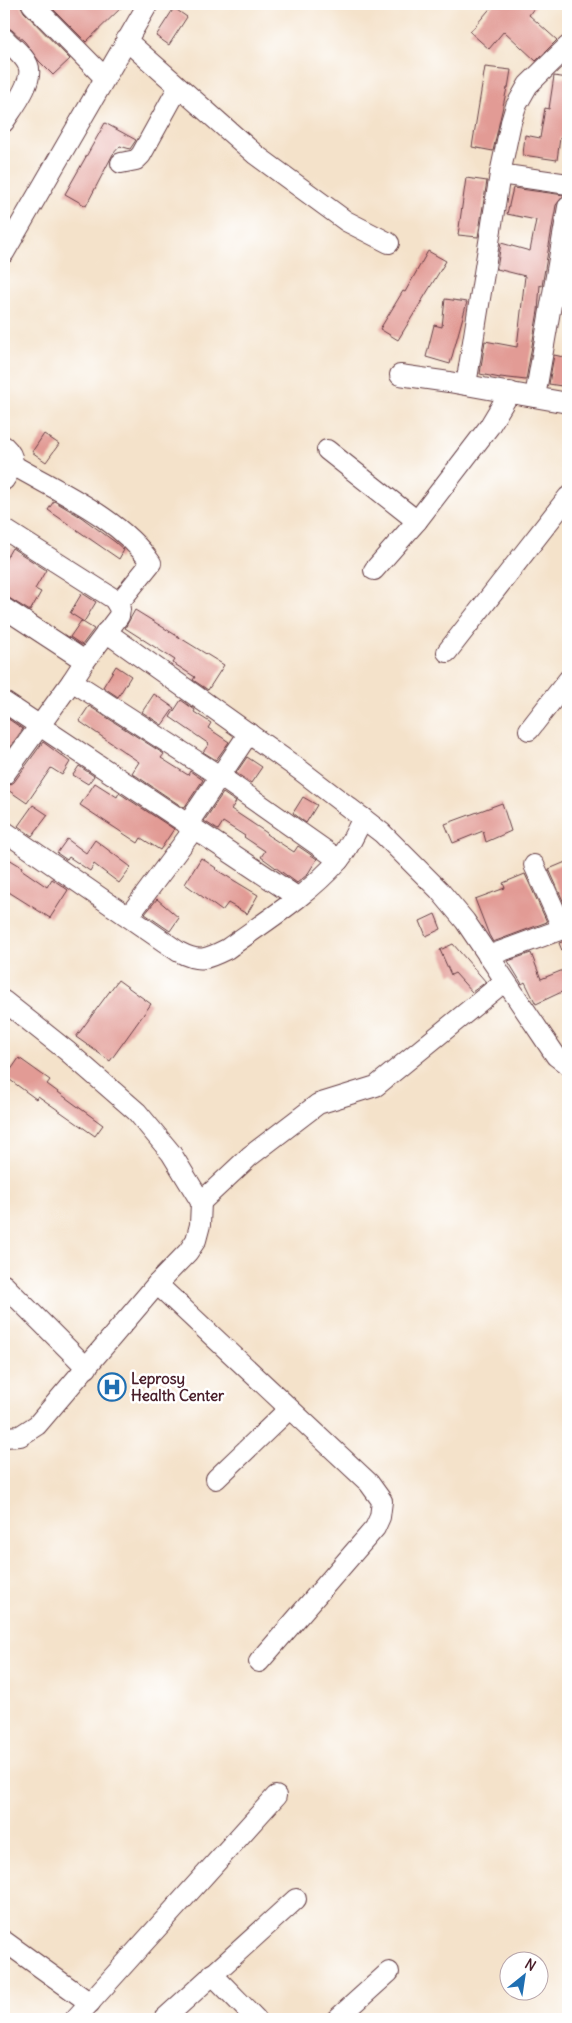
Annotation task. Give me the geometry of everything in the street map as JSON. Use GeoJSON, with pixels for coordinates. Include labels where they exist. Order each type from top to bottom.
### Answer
{"type":"FeatureCollection","features":[{"type":"Feature","properties":{"kind":"street"},"geometry":{"type":"LineString","coordinates":[[32,4],[104,78]]}},
{"type":"Feature","properties":{"kind":"street"},"geometry":{"type":"LineString","coordinates":[[4,253],[148,4]]}},
{"type":"Feature","properties":{"kind":"street"},"geometry":{"type":"LineString","coordinates":[[4,38],[28,63],[30,70],[25,89],[4,122]]}},
{"type":"Feature","properties":{"kind":"street"},"geometry":{"type":"LineString","coordinates":[[126,40],[256,155],[346,221],[389,243]]}},
{"type":"Feature","properties":{"kind":"street"},"geometry":{"type":"LineString","coordinates":[[466,385],[510,122],[516,106],[528,85],[568,46]]}},
{"type":"Feature","properties":{"kind":"street"},"geometry":{"type":"LineString","coordinates":[[121,163],[136,160],[141,155],[178,88]]}},
{"type":"Feature","properties":{"kind":"street"},"geometry":{"type":"LineString","coordinates":[[500,174],[568,184]]}},
{"type":"Feature","properties":{"kind":"street"},"geometry":{"type":"LineString","coordinates":[[535,397],[568,207]]}},
{"type":"Feature","properties":{"kind":"street"},"geometry":{"type":"LineString","coordinates":[[400,375],[568,403]]}},
{"type":"Feature","properties":{"kind":"street"},"geometry":{"type":"LineString","coordinates":[[374,570],[417,521],[489,427],[510,392]]}},
{"type":"Feature","properties":{"kind":"street"},"geometry":{"type":"LineString","coordinates":[[4,446],[12,456],[8,472],[108,520],[144,553],[151,563],[118,604]]}},
{"type":"Feature","properties":{"kind":"street"},"geometry":{"type":"LineString","coordinates":[[326,450],[417,521]]}},
{"type":"Feature","properties":{"kind":"street"},"geometry":{"type":"LineString","coordinates":[[447,652],[568,497]]}},
{"type":"Feature","properties":{"kind":"street"},"geometry":{"type":"LineString","coordinates":[[4,529],[114,599],[120,609],[119,616],[4,776]]}},
{"type":"Feature","properties":{"kind":"street"},"geometry":{"type":"LineString","coordinates":[[4,608],[85,661]]}},
{"type":"Feature","properties":{"kind":"street"},"geometry":{"type":"LineString","coordinates":[[106,632],[249,733],[382,833],[439,890],[465,921],[556,1056],[568,1065]]}},
{"type":"Feature","properties":{"kind":"street"},"geometry":{"type":"LineString","coordinates":[[529,730],[568,680]]}},
{"type":"Feature","properties":{"kind":"street"},"geometry":{"type":"LineString","coordinates":[[72,681],[221,777],[339,860]]}},
{"type":"Feature","properties":{"kind":"street"},"geometry":{"type":"LineString","coordinates":[[4,702],[297,897]]}},
{"type":"Feature","properties":{"kind":"street"},"geometry":{"type":"LineString","coordinates":[[129,916],[190,827],[249,733]]}},
{"type":"Feature","properties":{"kind":"street"},"geometry":{"type":"LineString","coordinates":[[4,831],[179,952],[199,960],[226,949],[324,876],[339,860],[363,818]]}},
{"type":"Feature","properties":{"kind":"street"},"geometry":{"type":"LineString","coordinates":[[488,956],[566,928],[534,865]]}},
{"type":"Feature","properties":{"kind":"street"},"geometry":{"type":"LineString","coordinates":[[201,1202],[250,1156],[318,1104],[376,1086],[505,981]]}},
{"type":"Feature","properties":{"kind":"street"},"geometry":{"type":"LineString","coordinates":[[4,1437],[20,1436],[37,1425],[157,1284],[188,1252],[196,1240],[200,1225],[201,1202],[171,1153],[137,1112],[67,1051],[6,1008]]}},
{"type":"Feature","properties":{"kind":"street"},"geometry":{"type":"LineString","coordinates":[[157,1284],[369,1483],[382,1501],[380,1517],[375,1528],[259,1662]]}},
{"type":"Feature","properties":{"kind":"street"},"geometry":{"type":"LineString","coordinates":[[4,1285],[87,1368]]}},
{"type":"Feature","properties":{"kind":"street"},"geometry":{"type":"LineString","coordinates":[[216,1479],[289,1409]]}},
{"type":"Feature","properties":{"kind":"street"},"geometry":{"type":"LineString","coordinates":[[76,2019],[276,1796]]}},
{"type":"Feature","properties":{"kind":"street"},"geometry":{"type":"LineString","coordinates":[[164,2019],[296,1899]]}},
{"type":"Feature","properties":{"kind":"street"},"geometry":{"type":"LineString","coordinates":[[4,1941],[90,2003]]}},
{"type":"Feature","properties":{"kind":"street"},"geometry":{"type":"LineString","coordinates":[[337,2019],[388,1972]]}},
{"type":"Feature","properties":{"kind":"street"},"geometry":{"type":"LineString","coordinates":[[212,1974],[256,2019]]}},
{"type":"Feature","properties":{"kind":"building"},"geometry":{"type":"Polygon","coordinates":[[[4,4],[20,4],[24,12],[70,59],[53,75],[39,61],[25,42],[12,30],[4,26],[4,4]]]}},
{"type":"Feature","properties":{"kind":"building"},"geometry":{"type":"Polygon","coordinates":[[[48,4],[125,4],[86,42],[48,4]]]}},
{"type":"Feature","properties":{"kind":"building"},"geometry":{"type":"Polygon","coordinates":[[[494,4],[537,4],[529,15],[557,40],[536,61],[504,31],[489,49],[470,32],[494,4]]]}},
{"type":"Feature","properties":{"kind":"building"},"geometry":{"type":"Polygon","coordinates":[[[174,8],[187,17],[169,45],[156,36],[174,8]]]}},
{"type":"Feature","properties":{"kind":"building"},"geometry":{"type":"Polygon","coordinates":[[[485,67],[511,70],[493,151],[472,147],[485,67]]]}},
{"type":"Feature","properties":{"kind":"building"},"geometry":{"type":"Polygon","coordinates":[[[554,76],[568,78],[568,139],[560,138],[557,160],[523,155],[525,135],[540,138],[545,108],[549,109],[554,76]]]}},
{"type":"Feature","properties":{"kind":"building"},"geometry":{"type":"Polygon","coordinates":[[[105,123],[136,140],[130,149],[120,146],[113,154],[86,206],[65,194],[105,123]]]}},
{"type":"Feature","properties":{"kind":"building"},"geometry":{"type":"Polygon","coordinates":[[[466,178],[487,181],[478,237],[458,235],[466,178]]]}},
{"type":"Feature","properties":{"kind":"building"},"geometry":{"type":"Polygon","coordinates":[[[513,188],[564,195],[556,205],[542,286],[540,285],[538,311],[526,380],[480,374],[485,341],[517,347],[525,276],[497,269],[501,243],[530,251],[536,220],[507,214],[513,188]]]}},
{"type":"Feature","properties":{"kind":"building"},"geometry":{"type":"Polygon","coordinates":[[[428,251],[446,261],[398,340],[380,329],[403,291],[405,292],[428,251]]]}},
{"type":"Feature","properties":{"kind":"building"},"geometry":{"type":"Polygon","coordinates":[[[445,299],[467,302],[450,364],[426,357],[434,325],[442,327],[445,299]]]}},
{"type":"Feature","properties":{"kind":"building"},"geometry":{"type":"Polygon","coordinates":[[[554,355],[568,358],[568,387],[549,384],[554,355]]]}},
{"type":"Feature","properties":{"kind":"building"},"geometry":{"type":"Polygon","coordinates":[[[44,434],[59,444],[46,462],[32,452],[44,434]]]}},
{"type":"Feature","properties":{"kind":"building"},"geometry":{"type":"Polygon","coordinates":[[[54,501],[81,517],[124,550],[119,559],[48,510],[54,501]]]}},
{"type":"Feature","properties":{"kind":"building"},"geometry":{"type":"Polygon","coordinates":[[[12,548],[46,570],[35,589],[41,592],[30,611],[4,595],[4,562],[12,548]]]}},
{"type":"Feature","properties":{"kind":"building"},"geometry":{"type":"Polygon","coordinates":[[[82,593],[96,602],[84,622],[70,613],[82,593]]]}},
{"type":"Feature","properties":{"kind":"building"},"geometry":{"type":"Polygon","coordinates":[[[135,610],[224,665],[208,690],[193,680],[195,677],[173,663],[175,660],[125,628],[135,610]]]}},
{"type":"Feature","properties":{"kind":"building"},"geometry":{"type":"Polygon","coordinates":[[[81,621],[94,629],[82,645],[70,637],[81,621]]]}},
{"type":"Feature","properties":{"kind":"building"},"geometry":{"type":"Polygon","coordinates":[[[116,666],[131,676],[118,697],[103,687],[116,666]]]}},
{"type":"Feature","properties":{"kind":"building"},"geometry":{"type":"Polygon","coordinates":[[[154,694],[174,708],[162,725],[142,712],[154,694]]]}},
{"type":"Feature","properties":{"kind":"building"},"geometry":{"type":"Polygon","coordinates":[[[181,700],[195,710],[194,712],[211,723],[208,728],[229,742],[216,760],[203,752],[209,744],[170,717],[181,700]]]}},
{"type":"Feature","properties":{"kind":"building"},"geometry":{"type":"Polygon","coordinates":[[[89,706],[164,754],[161,758],[188,775],[190,771],[203,780],[184,808],[132,773],[139,762],[79,721],[89,706]]]}},
{"type":"Feature","properties":{"kind":"building"},"geometry":{"type":"Polygon","coordinates":[[[4,716],[23,729],[4,755],[4,716]]]}},
{"type":"Feature","properties":{"kind":"building"},"geometry":{"type":"Polygon","coordinates":[[[43,742],[70,762],[62,775],[51,768],[27,803],[5,788],[14,782],[43,742]]]}},
{"type":"Feature","properties":{"kind":"building"},"geometry":{"type":"Polygon","coordinates":[[[247,757],[262,767],[251,783],[236,773],[247,757]]]}},
{"type":"Feature","properties":{"kind":"building"},"geometry":{"type":"Polygon","coordinates":[[[79,766],[94,776],[88,784],[73,775],[79,766]]]}},
{"type":"Feature","properties":{"kind":"building"},"geometry":{"type":"Polygon","coordinates":[[[95,783],[117,797],[119,793],[174,829],[160,850],[141,838],[138,843],[80,805],[95,783]]]}},
{"type":"Feature","properties":{"kind":"building"},"geometry":{"type":"Polygon","coordinates":[[[223,793],[236,802],[231,809],[266,834],[294,852],[298,846],[317,859],[307,875],[297,883],[261,857],[265,851],[245,836],[223,822],[218,830],[204,821],[223,793]]]}},
{"type":"Feature","properties":{"kind":"building"},"geometry":{"type":"Polygon","coordinates":[[[303,797],[317,805],[306,823],[293,813],[303,797]]]}},
{"type":"Feature","properties":{"kind":"building"},"geometry":{"type":"Polygon","coordinates":[[[502,803],[511,831],[486,842],[483,831],[453,843],[445,824],[502,803]]]}},
{"type":"Feature","properties":{"kind":"building"},"geometry":{"type":"Polygon","coordinates":[[[33,805],[48,815],[32,836],[18,826],[33,805]]]}},
{"type":"Feature","properties":{"kind":"building"},"geometry":{"type":"Polygon","coordinates":[[[67,839],[86,853],[95,840],[131,867],[119,883],[94,864],[90,871],[69,857],[67,860],[57,853],[67,839]]]}},
{"type":"Feature","properties":{"kind":"building"},"geometry":{"type":"Polygon","coordinates":[[[4,856],[22,867],[21,869],[47,887],[52,879],[68,890],[50,918],[4,889],[4,856]]]}},
{"type":"Feature","properties":{"kind":"building"},"geometry":{"type":"Polygon","coordinates":[[[201,858],[215,869],[258,895],[247,914],[228,903],[222,911],[185,884],[201,858]]]}},
{"type":"Feature","properties":{"kind":"building"},"geometry":{"type":"Polygon","coordinates":[[[568,861],[568,912],[549,869],[568,861]]]}},
{"type":"Feature","properties":{"kind":"building"},"geometry":{"type":"Polygon","coordinates":[[[525,874],[547,922],[493,942],[475,899],[505,888],[503,883],[525,874]]]}},
{"type":"Feature","properties":{"kind":"building"},"geometry":{"type":"Polygon","coordinates":[[[157,899],[179,918],[170,931],[145,914],[157,899]]]}},
{"type":"Feature","properties":{"kind":"building"},"geometry":{"type":"Polygon","coordinates":[[[435,914],[441,929],[426,936],[420,921],[435,914]]]}},
{"type":"Feature","properties":{"kind":"building"},"geometry":{"type":"Polygon","coordinates":[[[568,940],[568,963],[567,963],[559,943],[568,940]]]}},
{"type":"Feature","properties":{"kind":"building"},"geometry":{"type":"Polygon","coordinates":[[[453,944],[486,982],[472,992],[455,973],[451,975],[440,950],[453,944]]]}},
{"type":"Feature","properties":{"kind":"building"},"geometry":{"type":"Polygon","coordinates":[[[531,953],[541,979],[568,968],[568,989],[536,1004],[525,982],[522,984],[508,961],[531,953]]]}},
{"type":"Feature","properties":{"kind":"building"},"geometry":{"type":"Polygon","coordinates":[[[118,980],[151,1004],[110,1061],[76,1037],[118,980]]]}},
{"type":"Feature","properties":{"kind":"building"},"geometry":{"type":"Polygon","coordinates":[[[19,1058],[50,1080],[47,1084],[103,1125],[95,1136],[38,1096],[36,1099],[6,1077],[19,1058]]]}},
{"type":"Feature","properties":{"kind":"building"},"geometry":{"type":"Polygon","coordinates":[[[114,1376],[124,1388],[110,1400],[100,1388],[114,1376]]]}},
{"type":"Feature","properties":{"kind":"place","name":"Leprosy Health Center"},"geometry":{"type":"Point","coordinates":[112,1387]}}]}
